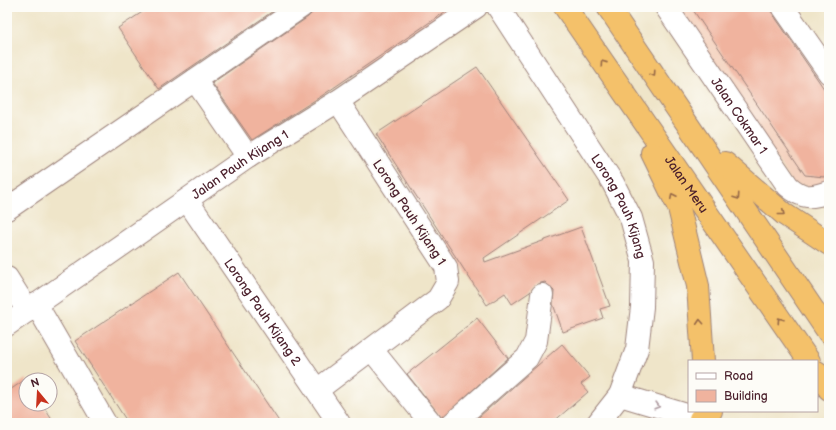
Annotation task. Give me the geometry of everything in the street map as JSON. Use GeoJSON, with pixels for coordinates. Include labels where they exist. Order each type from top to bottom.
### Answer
{"type":"FeatureCollection","features":[{"type":"Feature","properties":{"kind":"highway","name":"Jalan Meru"},"geometry":{"type":"LineString","coordinates":[[565,7],[621,88],[800,358]]}},
{"type":"Feature","properties":{"kind":"highway"},"geometry":{"type":"LineString","coordinates":[[608,7],[829,333]]}},
{"type":"Feature","properties":{"kind":"highway"},"geometry":{"type":"LineString","coordinates":[[621,88],[679,208],[698,286],[703,360]]}},
{"type":"Feature","properties":{"kind":"highway"},"geometry":{"type":"LineString","coordinates":[[692,130],[736,174],[784,214],[829,244]]}},
{"type":"Feature","properties":{"kind":"highway"},"geometry":{"type":"LineString","coordinates":[[800,358],[829,336]]}},
{"type":"Feature","properties":{"kind":"highway"},"geometry":{"type":"LineString","coordinates":[[818,373],[829,389]]}},
{"type":"Feature","properties":{"kind":"street"},"geometry":{"type":"LineString","coordinates":[[7,209],[301,7]]}},
{"type":"Feature","properties":{"kind":"street","name":"Jalan Pauh Kijang 1"},"geometry":{"type":"LineString","coordinates":[[7,325],[248,157],[338,101],[476,7]]}},
{"type":"Feature","properties":{"kind":"street","name":"Lorong Pauh Kijang"},"geometry":{"type":"LineString","coordinates":[[498,7],[612,183],[631,218],[643,261],[642,307],[637,349],[620,395],[598,423]]}},
{"type":"Feature","properties":{"kind":"street","name":"Jalan Cokmar 1"},"geometry":{"type":"LineString","coordinates":[[666,7],[788,186],[794,191],[810,197],[829,192]]}},
{"type":"Feature","properties":{"kind":"street"},"geometry":{"type":"LineString","coordinates":[[783,7],[829,73]]}},
{"type":"Feature","properties":{"kind":"street"},"geometry":{"type":"LineString","coordinates":[[195,80],[248,157]]}},
{"type":"Feature","properties":{"kind":"street","name":"Lorong Pauh Kijang 1"},"geometry":{"type":"LineString","coordinates":[[317,390],[438,299],[448,282],[446,267],[338,101]]}},
{"type":"Feature","properties":{"kind":"street","name":"Lorong Pauh Kijang 2"},"geometry":{"type":"LineString","coordinates":[[187,200],[339,423]]}},
{"type":"Feature","properties":{"kind":"street"},"geometry":{"type":"LineString","coordinates":[[7,278],[32,307],[105,423]]}},
{"type":"Feature","properties":{"kind":"street"},"geometry":{"type":"LineString","coordinates":[[453,423],[528,358],[536,341],[542,295]]}},
{"type":"Feature","properties":{"kind":"street"},"geometry":{"type":"LineString","coordinates":[[372,350],[431,423]]}},
{"type":"Feature","properties":{"kind":"street"},"geometry":{"type":"LineString","coordinates":[[620,395],[703,416]]}},
{"type":"Feature","properties":{"kind":"shaded area"},"geometry":{"type":"Polygon","coordinates":[[[674,7],[779,7],[829,80],[829,184],[822,188],[793,184],[674,7]]]}},
{"type":"Feature","properties":{"kind":"building"},"geometry":{"type":"Polygon","coordinates":[[[150,7],[279,7],[159,89],[118,28],[150,7]]]}},
{"type":"Feature","properties":{"kind":"building"},"geometry":{"type":"Polygon","coordinates":[[[313,7],[452,7],[323,95],[252,140],[212,83],[308,17],[312,13],[313,7]]]}},
{"type":"Feature","properties":{"kind":"building"},"geometry":{"type":"Polygon","coordinates":[[[691,7],[768,7],[829,96],[829,171],[824,177],[805,175],[691,7]]]}},
{"type":"Feature","properties":{"kind":"building"},"geometry":{"type":"Polygon","coordinates":[[[477,67],[569,200],[484,258],[485,262],[581,227],[610,306],[600,309],[603,318],[563,332],[553,304],[554,291],[545,282],[537,284],[530,292],[512,304],[505,293],[487,305],[376,134],[477,67]]]}},
{"type":"Feature","properties":{"kind":"building"},"geometry":{"type":"Polygon","coordinates":[[[179,272],[280,423],[128,423],[75,341],[179,272]]]}},
{"type":"Feature","properties":{"kind":"building"},"geometry":{"type":"Polygon","coordinates":[[[477,318],[508,358],[442,418],[407,374],[477,318]]]}},
{"type":"Feature","properties":{"kind":"building"},"geometry":{"type":"Polygon","coordinates":[[[562,344],[590,377],[581,384],[588,392],[552,423],[472,423],[562,344]]]}},
{"type":"Feature","properties":{"kind":"building"},"geometry":{"type":"Polygon","coordinates":[[[18,384],[18,412],[47,412],[54,423],[7,423],[7,392],[18,384]]]}}]}
